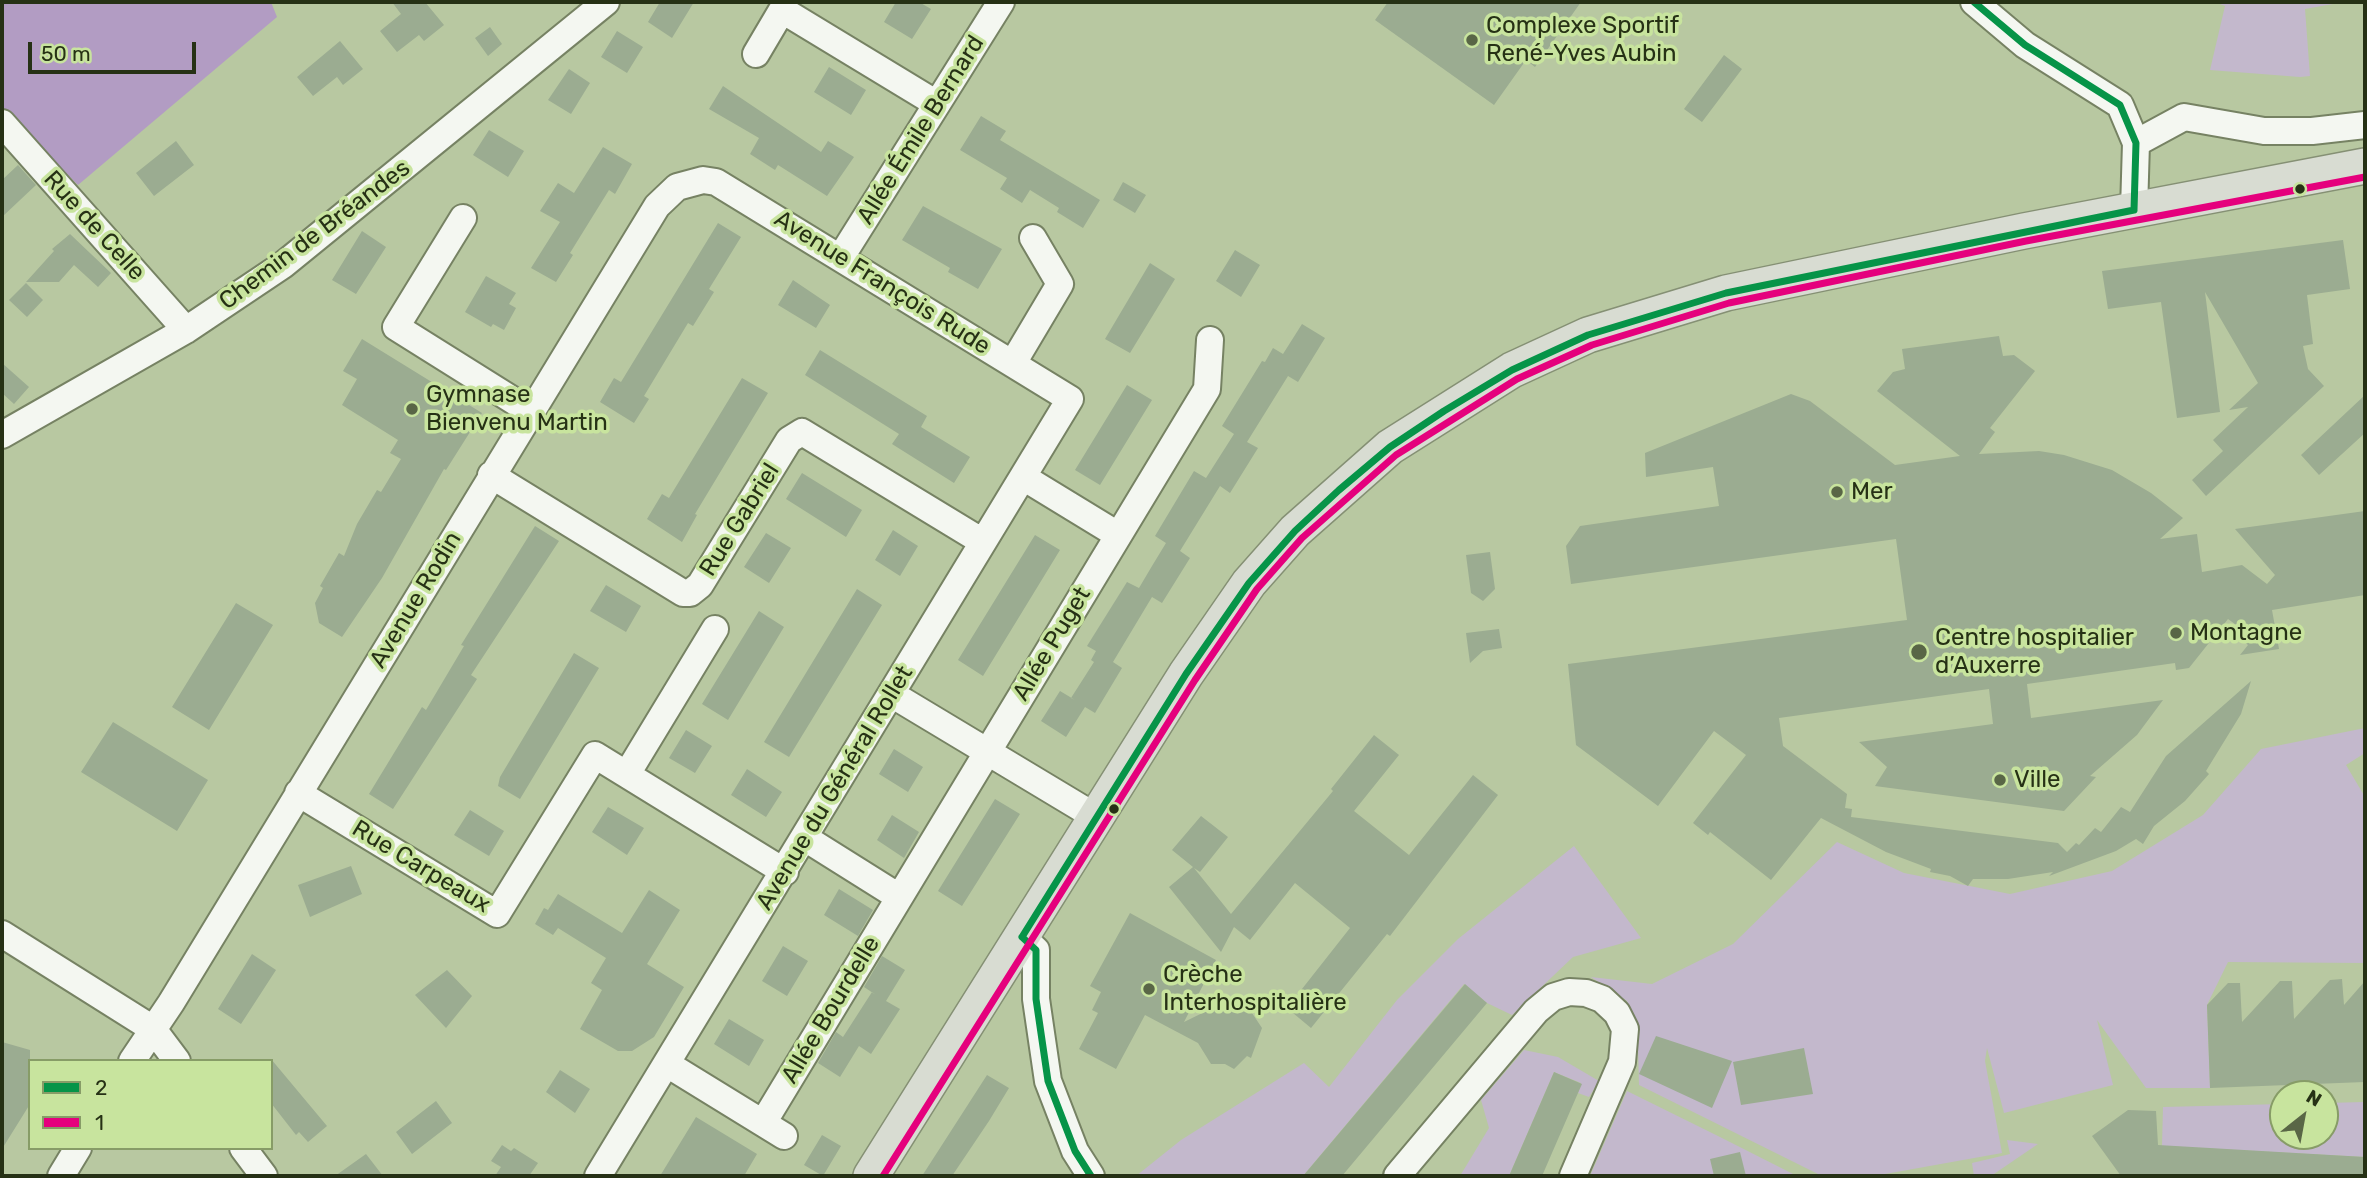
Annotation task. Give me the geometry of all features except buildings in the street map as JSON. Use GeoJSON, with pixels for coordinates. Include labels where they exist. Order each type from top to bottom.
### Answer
{"type":"FeatureCollection","features":[{"type":"Feature","properties":{"kind":"main road"},"geometry":{"type":"LineString","coordinates":[[871,1176],[1096,817],[1249,583],[1287,540],[1390,447],[1512,370],[1588,335],[1748,288],[2365,166]]}},
{"type":"Feature","properties":{"kind":"street","name":"Chemin de Bréandes"},"geometry":{"type":"LineString","coordinates":[[2,435],[186,330],[283,265],[606,2]]}},
{"type":"Feature","properties":{"kind":"street","name":"Allée Émile Bernard"},"geometry":{"type":"LineString","coordinates":[[841,257],[1001,2]]}},
{"type":"Feature","properties":{"kind":"street"},"geometry":{"type":"LineString","coordinates":[[1974,2],[2025,45],[2120,105],[2136,143],[2134,210]]}},
{"type":"Feature","properties":{"kind":"street"},"geometry":{"type":"LineString","coordinates":[[756,54],[782,10],[937,104]]}},
{"type":"Feature","properties":{"kind":"street"},"geometry":{"type":"LineString","coordinates":[[2136,143],[2184,117],[2264,131],[2312,131],[2365,125]]}},
{"type":"Feature","properties":{"kind":"street","name":"Rue de Celle"},"geometry":{"type":"LineString","coordinates":[[2,123],[186,330]]}},
{"type":"Feature","properties":{"kind":"street","name":"Avenue François Rude"},"geometry":{"type":"LineString","coordinates":[[690,182],[703,180],[729,188],[1070,399]]}},
{"type":"Feature","properties":{"kind":"street","name":"Avenue Rodin"},"geometry":{"type":"LineString","coordinates":[[133,1059],[657,206],[666,195],[690,182]]}},
{"type":"Feature","properties":{"kind":"street"},"geometry":{"type":"LineString","coordinates":[[463,218],[396,327],[530,411]]}},
{"type":"Feature","properties":{"kind":"street"},"geometry":{"type":"LineString","coordinates":[[1013,363],[1060,284],[1033,238]]}},
{"type":"Feature","properties":{"kind":"street","name":"Allée Puget"},"geometry":{"type":"LineString","coordinates":[[987,752],[1207,389],[1210,340]]}},
{"type":"Feature","properties":{"kind":"street","name":"Avenue du Général Rollet"},"geometry":{"type":"LineString","coordinates":[[598,1176],[893,695],[1070,399]]}},
{"type":"Feature","properties":{"kind":"street","name":"Rue Gabriel"},"geometry":{"type":"LineString","coordinates":[[491,475],[683,593],[690,593],[700,585],[789,440],[802,432],[983,542]]}},
{"type":"Feature","properties":{"kind":"street"},"geometry":{"type":"LineString","coordinates":[[1023,477],[1118,535]]}},
{"type":"Feature","properties":{"kind":"street"},"geometry":{"type":"LineString","coordinates":[[626,774],[715,629]]}},
{"type":"Feature","properties":{"kind":"street"},"geometry":{"type":"LineString","coordinates":[[893,695],[1096,817]]}},
{"type":"Feature","properties":{"kind":"street","name":"Allée Bourdelle"},"geometry":{"type":"LineString","coordinates":[[667,1064],[774,1129],[900,897],[987,752]]}},
{"type":"Feature","properties":{"kind":"street","name":"Rue Carpeaux"},"geometry":{"type":"LineString","coordinates":[[298,793],[498,914],[595,755],[785,872]]}},
{"type":"Feature","properties":{"kind":"street"},"geometry":{"type":"LineString","coordinates":[[805,838],[900,897]]}},
{"type":"Feature","properties":{"kind":"street"},"geometry":{"type":"LineString","coordinates":[[2,934],[153,1029],[176,1059]]}},
{"type":"Feature","properties":{"kind":"street"},"geometry":{"type":"LineString","coordinates":[[1022,937],[1036,950],[1036,999],[1048,1081],[1074,1151],[1091,1176]]}},
{"type":"Feature","properties":{"kind":"street"},"geometry":{"type":"LineString","coordinates":[[1396,1176],[1536,1011],[1553,997],[1569,992],[1587,993],[1602,999],[1617,1013],[1625,1029],[1625,1046],[1573,1176]]}},
{"type":"Feature","properties":{"kind":"street"},"geometry":{"type":"LineString","coordinates":[[61,1176],[77,1150]]}},
{"type":"Feature","properties":{"kind":"street"},"geometry":{"type":"LineString","coordinates":[[244,1150],[264,1176]]}},
{"type":"Feature","properties":{"kind":"shaded area"},"geometry":{"type":"Polygon","coordinates":[[[2,2],[271,2],[277,17],[78,185],[2,110],[2,2]]]}},
{"type":"Feature","properties":{"kind":"shaded area"},"geometry":{"type":"Polygon","coordinates":[[[2215,2],[2344,2],[2305,9],[2310,76],[2300,77],[2210,70],[2225,6],[2215,2]]]}},
{"type":"Feature","properties":{"kind":"shaded area"},"geometry":{"type":"Polygon","coordinates":[[[2365,728],[2365,753],[2346,765],[2365,797],[2365,963],[2228,962],[2207,1005],[2210,1088],[2146,1088],[2097,1020],[2113,1085],[2004,1113],[1987,1048],[1985,1061],[2002,1153],[1874,1176],[1822,1176],[1639,1085],[1638,1047],[1627,1001],[1591,977],[1652,984],[1733,944],[1837,842],[1904,873],[2010,894],[2112,871],[2203,815],[2261,749],[2365,728]]]}},
{"type":"Feature","properties":{"kind":"shaded area"},"geometry":{"type":"Polygon","coordinates":[[[1574,846],[1641,938],[1573,957],[1512,1015],[1487,1003],[1464,984],[1303,1176],[1136,1176],[1181,1140],[1304,1063],[1329,1087],[1397,1000],[1458,939],[1574,846]]]}},
{"type":"Feature","properties":{"kind":"shaded area"},"geometry":{"type":"Polygon","coordinates":[[[1524,1050],[1558,1057],[1599,1081],[1589,1097],[1578,1093],[1581,1083],[1554,1072],[1509,1176],[1460,1176],[1489,1128],[1481,1100],[1524,1050]]]}},
{"type":"Feature","properties":{"kind":"shaded area"},"geometry":{"type":"Polygon","coordinates":[[[1627,1091],[1720,1137],[1797,1176],[1590,1176],[1627,1091]]]}},
{"type":"Feature","properties":{"kind":"shaded area"},"geometry":{"type":"Polygon","coordinates":[[[2365,1102],[2365,1157],[2162,1146],[2163,1107],[2269,1104],[2269,1150],[2339,1150],[2339,1103],[2365,1102]]]}},
{"type":"Feature","properties":{"kind":"shaded area"},"geometry":{"type":"Polygon","coordinates":[[[2007,1140],[2038,1144],[1991,1176],[1974,1176],[1972,1163],[2010,1154],[2007,1140]]]}},
{"type":"Feature","properties":{"kind":"transit line","name":"2"},"geometry":{"type":"LineString","coordinates":[[1974,2],[2025,45],[2120,105],[2136,143],[2134,210]]}},
{"type":"Feature","properties":{"kind":"transit line","name":"1"},"geometry":{"type":"LineString","coordinates":[[883,1176],[1195,680],[1257,589],[1302,538],[1396,455],[1517,379],[1592,345],[1729,303],[2026,241],[2365,177]]}},
{"type":"Feature","properties":{"kind":"transit line","name":"2"},"geometry":{"type":"LineString","coordinates":[[1022,937],[1186,674],[1249,583],[1295,531],[1339,490],[1390,447],[1444,411],[1512,370],[1588,335],[1726,293],[2134,210]]}},
{"type":"Feature","properties":{"kind":"transit line","name":"2"},"geometry":{"type":"LineString","coordinates":[[1022,937],[1036,950],[1036,999],[1048,1081],[1075,1151],[1091,1176]]}},
{"type":"Feature","properties":{"kind":"place","name":"Complexe Sportif René-Yves Aubin"},"geometry":{"type":"Point","coordinates":[1472,40]}},
{"type":"Feature","properties":{"kind":"place","name":"Gymnase Bienvenu Martin"},"geometry":{"type":"Point","coordinates":[412,409]}},
{"type":"Feature","properties":{"kind":"place","name":"Mer"},"geometry":{"type":"Point","coordinates":[1837,492]}},
{"type":"Feature","properties":{"kind":"place","name":"Montagne"},"geometry":{"type":"Point","coordinates":[2176,633]}},
{"type":"Feature","properties":{"kind":"place","name":"Centre hospitalier d’Auxerre"},"geometry":{"type":"Point","coordinates":[1919,652]}},
{"type":"Feature","properties":{"kind":"place","name":"Ville"},"geometry":{"type":"Point","coordinates":[2000,780]}},
{"type":"Feature","properties":{"kind":"place","name":"Crèche Interhospitalière"},"geometry":{"type":"Point","coordinates":[1149,989]}}]}
